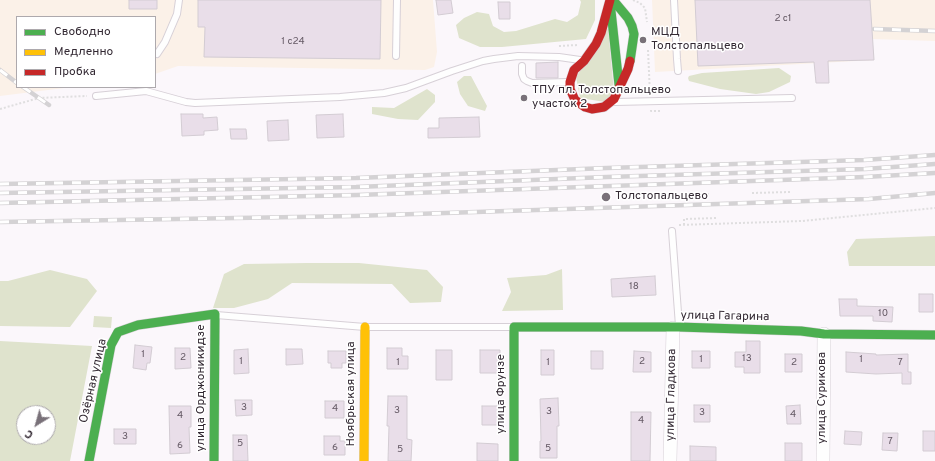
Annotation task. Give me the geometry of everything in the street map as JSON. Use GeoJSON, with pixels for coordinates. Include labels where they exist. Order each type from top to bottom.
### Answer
{"type":"FeatureCollection","features":[{"type":"Feature","properties":{"kind":"street"},"geometry":{"type":"LineString","coordinates":[[611,0],[628,18],[632,26],[634,34],[631,61],[619,86],[617,94],[611,102],[598,109],[585,108],[575,100],[572,95],[570,82],[574,70],[584,61],[602,33],[611,0]]}},
{"type":"Feature","properties":{"kind":"street"},"geometry":{"type":"LineString","coordinates":[[611,0],[619,86]]}},
{"type":"Feature","properties":{"kind":"street","name":"Озёрная улица"},"geometry":{"type":"LineString","coordinates":[[89,461],[112,345],[118,332],[138,325],[215,314]]}},
{"type":"Feature","properties":{"kind":"street","name":"улица Орджоникидзе"},"geometry":{"type":"LineString","coordinates":[[214,461],[215,314]]}},
{"type":"Feature","properties":{"kind":"street","name":"Ноябрьская улица"},"geometry":{"type":"LineString","coordinates":[[364,461],[365,327]]}},
{"type":"Feature","properties":{"kind":"street","name":"улица Гагарина"},"geometry":{"type":"LineString","coordinates":[[514,327],[676,328],[801,331],[824,334],[935,335]]}},
{"type":"Feature","properties":{"kind":"street","name":"улица Фрунзе"},"geometry":{"type":"LineString","coordinates":[[514,327],[514,461]]}},
{"type":"Feature","properties":{"kind":"street","name":"улица Гладкова"},"geometry":{"type":"LineString","coordinates":[[670,461],[676,328]]}},
{"type":"Feature","properties":{"kind":"street","name":"улица Сурикова"},"geometry":{"type":"LineString","coordinates":[[823,461],[824,334]]}},
{"type":"Feature","properties":{"kind":"lane"},"geometry":{"type":"LineString","coordinates":[[157,54],[165,42],[178,14],[179,0]]}},
{"type":"Feature","properties":{"kind":"lane"},"geometry":{"type":"LineString","coordinates":[[396,56],[397,0]]}},
{"type":"Feature","properties":{"kind":"lane"},"geometry":{"type":"LineString","coordinates":[[674,0],[678,71]]}},
{"type":"Feature","properties":{"kind":"lane"},"geometry":{"type":"LineString","coordinates":[[96,96],[146,90],[186,102],[195,103],[340,97],[406,88],[482,61],[505,57],[559,57],[575,58],[584,61]]}},
{"type":"Feature","properties":{"kind":"lane"},"geometry":{"type":"LineString","coordinates":[[522,66],[522,74],[524,79],[532,83],[570,82]]}},
{"type":"Feature","properties":{"kind":"lane"},"geometry":{"type":"LineString","coordinates":[[611,102],[792,98]]}},
{"type":"Feature","properties":{"kind":"lane"},"geometry":{"type":"LineString","coordinates":[[672,231],[676,328]]}},
{"type":"Feature","properties":{"kind":"lane"},"geometry":{"type":"LineString","coordinates":[[215,314],[365,327],[514,327]]}},
{"type":"Feature","properties":{"kind":"path"},"geometry":{"type":"LineString","coordinates":[[0,109],[40,98],[96,96]]}},
{"type":"Feature","properties":{"kind":"path"},"geometry":{"type":"LineString","coordinates":[[752,193],[790,192]]}},
{"type":"Feature","properties":{"kind":"path"},"geometry":{"type":"LineString","coordinates":[[667,196],[710,194]]}},
{"type":"Feature","properties":{"kind":"path"},"geometry":{"type":"LineString","coordinates":[[677,226],[802,221],[935,208]]}},
{"type":"Feature","properties":{"kind":"path"},"geometry":{"type":"LineString","coordinates":[[684,225],[684,219],[717,218]]}},
{"type":"Feature","properties":{"kind":"shaded area"},"geometry":{"type":"Polygon","coordinates":[[[0,0],[433,0],[437,52],[434,67],[425,70],[178,66],[156,74],[156,16],[16,16],[16,88],[64,88],[0,96],[0,0]]]}},
{"type":"Feature","properties":{"kind":"shaded area"},"geometry":{"type":"Polygon","coordinates":[[[652,0],[935,0],[935,41],[872,39],[874,60],[655,72],[652,0]]]}},
{"type":"Feature","properties":{"kind":"green space"},"geometry":{"type":"Polygon","coordinates":[[[580,0],[595,0],[595,20],[586,39],[502,47],[480,47],[459,38],[456,25],[464,18],[477,12],[489,14],[493,26],[504,32],[516,31],[555,19],[567,22],[578,15],[581,2],[580,0]]]}},
{"type":"Feature","properties":{"kind":"green space"},"geometry":{"type":"Polygon","coordinates":[[[608,28],[614,92],[605,102],[580,98],[576,77],[608,28]]]}},
{"type":"Feature","properties":{"kind":"green space"},"geometry":{"type":"Polygon","coordinates":[[[779,68],[791,76],[790,82],[769,92],[756,94],[720,89],[689,81],[688,78],[689,76],[702,73],[779,68]]]}},
{"type":"Feature","properties":{"kind":"green space"},"geometry":{"type":"Polygon","coordinates":[[[464,76],[471,76],[487,106],[485,111],[468,106],[460,94],[457,82],[464,76]]]}},
{"type":"Feature","properties":{"kind":"green space"},"geometry":{"type":"Polygon","coordinates":[[[427,89],[435,95],[435,102],[418,120],[398,119],[372,114],[372,107],[394,108],[427,89]]]}},
{"type":"Feature","properties":{"kind":"green space"},"geometry":{"type":"Polygon","coordinates":[[[935,236],[935,266],[849,266],[847,252],[856,239],[935,236]]]}},
{"type":"Feature","properties":{"kind":"green space"},"geometry":{"type":"Polygon","coordinates":[[[359,263],[427,270],[443,287],[441,302],[410,303],[392,284],[292,283],[268,299],[234,308],[213,308],[224,274],[244,264],[359,263]]]}},
{"type":"Feature","properties":{"kind":"green space"},"geometry":{"type":"Polygon","coordinates":[[[562,269],[563,310],[502,311],[511,292],[507,278],[546,275],[562,269]]]}},
{"type":"Feature","properties":{"kind":"green space"},"geometry":{"type":"Polygon","coordinates":[[[50,270],[87,279],[97,291],[70,327],[0,326],[0,281],[8,281],[50,270]]]}},
{"type":"Feature","properties":{"kind":"green space"},"geometry":{"type":"Polygon","coordinates":[[[94,316],[112,317],[111,328],[93,327],[94,316]]]}},
{"type":"Feature","properties":{"kind":"green space"},"geometry":{"type":"Polygon","coordinates":[[[0,341],[92,346],[70,461],[0,461],[0,341]]]}},
{"type":"Feature","properties":{"kind":"building"},"geometry":{"type":"Polygon","coordinates":[[[129,0],[157,0],[157,9],[129,9],[129,0]]]}},
{"type":"Feature","properties":{"kind":"building"},"geometry":{"type":"Polygon","coordinates":[[[198,0],[381,0],[380,59],[204,57],[205,27],[198,27],[198,0]]]}},
{"type":"Feature","properties":{"kind":"building"},"geometry":{"type":"Polygon","coordinates":[[[436,0],[451,0],[453,13],[438,15],[436,0]]]}},
{"type":"Feature","properties":{"kind":"building"},"geometry":{"type":"Polygon","coordinates":[[[695,0],[870,0],[874,60],[828,61],[829,83],[816,83],[814,62],[698,66],[695,0]]]}},
{"type":"Feature","properties":{"kind":"building"},"geometry":{"type":"Polygon","coordinates":[[[498,2],[510,2],[510,19],[499,19],[498,2]]]}},
{"type":"Feature","properties":{"kind":"building"},"geometry":{"type":"Polygon","coordinates":[[[558,62],[558,78],[536,78],[536,63],[558,62]]]}},
{"type":"Feature","properties":{"kind":"building"},"geometry":{"type":"Polygon","coordinates":[[[181,114],[203,114],[203,118],[217,117],[218,130],[204,131],[204,135],[182,136],[181,114]]]}},
{"type":"Feature","properties":{"kind":"building"},"geometry":{"type":"Polygon","coordinates":[[[343,114],[344,137],[317,138],[316,115],[343,114]]]}},
{"type":"Feature","properties":{"kind":"building"},"geometry":{"type":"Polygon","coordinates":[[[479,117],[480,137],[428,138],[428,128],[439,128],[439,118],[479,117]]]}},
{"type":"Feature","properties":{"kind":"building"},"geometry":{"type":"Polygon","coordinates":[[[288,120],[289,140],[268,141],[267,121],[288,120]]]}},
{"type":"Feature","properties":{"kind":"building"},"geometry":{"type":"Polygon","coordinates":[[[230,129],[246,129],[247,139],[231,139],[230,129]]]}},
{"type":"Feature","properties":{"kind":"building"},"geometry":{"type":"Polygon","coordinates":[[[655,276],[656,295],[612,297],[611,279],[655,276]]]}},
{"type":"Feature","properties":{"kind":"building"},"geometry":{"type":"Polygon","coordinates":[[[919,294],[933,294],[933,312],[919,312],[919,294]]]}},
{"type":"Feature","properties":{"kind":"building"},"geometry":{"type":"Polygon","coordinates":[[[839,299],[857,299],[857,306],[893,307],[892,322],[873,321],[873,316],[840,316],[839,299]]]}},
{"type":"Feature","properties":{"kind":"building"},"geometry":{"type":"Polygon","coordinates":[[[746,341],[760,341],[760,373],[744,373],[744,367],[735,367],[735,352],[746,352],[746,341]]]}},
{"type":"Feature","properties":{"kind":"building"},"geometry":{"type":"Polygon","coordinates":[[[135,345],[152,347],[150,363],[147,363],[146,370],[133,368],[135,345]]]}},
{"type":"Feature","properties":{"kind":"building"},"geometry":{"type":"Polygon","coordinates":[[[175,348],[190,348],[191,368],[175,369],[175,348]]]}},
{"type":"Feature","properties":{"kind":"building"},"geometry":{"type":"Polygon","coordinates":[[[387,348],[402,348],[402,356],[408,356],[408,369],[387,369],[387,348]]]}},
{"type":"Feature","properties":{"kind":"building"},"geometry":{"type":"Polygon","coordinates":[[[248,349],[249,373],[234,374],[234,350],[248,349]]]}},
{"type":"Feature","properties":{"kind":"building"},"geometry":{"type":"Polygon","coordinates":[[[286,349],[302,349],[303,364],[286,365],[286,349]]]}},
{"type":"Feature","properties":{"kind":"building"},"geometry":{"type":"Polygon","coordinates":[[[436,350],[452,350],[452,380],[436,380],[436,350]]]}},
{"type":"Feature","properties":{"kind":"building"},"geometry":{"type":"Polygon","coordinates":[[[480,350],[500,350],[499,373],[480,373],[480,350]]]}},
{"type":"Feature","properties":{"kind":"building"},"geometry":{"type":"Polygon","coordinates":[[[541,350],[554,350],[554,375],[541,375],[541,350]]]}},
{"type":"Feature","properties":{"kind":"building"},"geometry":{"type":"Polygon","coordinates":[[[328,351],[346,351],[346,363],[342,363],[342,368],[331,368],[331,363],[328,363],[328,351]]]}},
{"type":"Feature","properties":{"kind":"building"},"geometry":{"type":"Polygon","coordinates":[[[591,351],[603,351],[603,369],[591,369],[591,351]]]}},
{"type":"Feature","properties":{"kind":"building"},"geometry":{"type":"Polygon","coordinates":[[[634,351],[651,352],[651,372],[633,372],[634,351]]]}},
{"type":"Feature","properties":{"kind":"building"},"geometry":{"type":"Polygon","coordinates":[[[692,351],[710,351],[710,368],[692,368],[692,351]]]}},
{"type":"Feature","properties":{"kind":"building"},"geometry":{"type":"Polygon","coordinates":[[[846,352],[876,355],[908,354],[908,372],[911,372],[911,384],[902,384],[902,373],[876,374],[846,372],[846,352]]]}},
{"type":"Feature","properties":{"kind":"building"},"geometry":{"type":"Polygon","coordinates":[[[785,354],[802,354],[802,372],[785,372],[785,354]]]}},
{"type":"Feature","properties":{"kind":"building"},"geometry":{"type":"Polygon","coordinates":[[[388,396],[407,396],[407,439],[412,440],[411,461],[388,461],[388,396]]]}},
{"type":"Feature","properties":{"kind":"building"},"geometry":{"type":"Polygon","coordinates":[[[558,398],[559,426],[557,426],[557,458],[540,458],[540,399],[558,398]]]}},
{"type":"Feature","properties":{"kind":"building"},"geometry":{"type":"Polygon","coordinates":[[[235,400],[252,400],[252,415],[236,416],[235,400]]]}},
{"type":"Feature","properties":{"kind":"building"},"geometry":{"type":"Polygon","coordinates":[[[325,401],[344,401],[344,418],[325,418],[325,401]]]}},
{"type":"Feature","properties":{"kind":"building"},"geometry":{"type":"Polygon","coordinates":[[[694,405],[710,405],[710,422],[694,422],[694,405]]]}},
{"type":"Feature","properties":{"kind":"building"},"geometry":{"type":"Polygon","coordinates":[[[800,405],[801,424],[787,424],[786,406],[800,405]]]}},
{"type":"Feature","properties":{"kind":"building"},"geometry":{"type":"Polygon","coordinates":[[[169,406],[191,406],[191,427],[189,427],[190,453],[170,454],[169,406]]]}},
{"type":"Feature","properties":{"kind":"building"},"geometry":{"type":"Polygon","coordinates":[[[482,406],[498,406],[498,425],[482,425],[482,406]]]}},
{"type":"Feature","properties":{"kind":"building"},"geometry":{"type":"Polygon","coordinates":[[[631,412],[651,412],[650,461],[631,461],[631,412]]]}},
{"type":"Feature","properties":{"kind":"building"},"geometry":{"type":"Polygon","coordinates":[[[114,429],[136,429],[136,444],[114,444],[114,429]]]}},
{"type":"Feature","properties":{"kind":"building"},"geometry":{"type":"Polygon","coordinates":[[[845,431],[862,432],[861,445],[844,444],[845,431]]]}},
{"type":"Feature","properties":{"kind":"building"},"geometry":{"type":"Polygon","coordinates":[[[923,431],[935,431],[935,451],[923,451],[923,431]]]}},
{"type":"Feature","properties":{"kind":"building"},"geometry":{"type":"Polygon","coordinates":[[[883,433],[898,433],[897,451],[882,450],[883,433]]]}},
{"type":"Feature","properties":{"kind":"building"},"geometry":{"type":"Polygon","coordinates":[[[233,435],[247,435],[248,461],[233,461],[233,435]]]}},
{"type":"Feature","properties":{"kind":"building"},"geometry":{"type":"Polygon","coordinates":[[[324,436],[340,436],[340,441],[345,441],[345,455],[324,455],[324,436]]]}},
{"type":"Feature","properties":{"kind":"building"},"geometry":{"type":"Polygon","coordinates":[[[477,443],[498,444],[498,461],[477,461],[477,443]]]}},
{"type":"Feature","properties":{"kind":"building"},"geometry":{"type":"Polygon","coordinates":[[[785,443],[802,443],[802,461],[785,461],[785,443]]]}},
{"type":"Feature","properties":{"kind":"building"},"geometry":{"type":"Polygon","coordinates":[[[690,446],[716,447],[716,461],[690,461],[690,446]]]}},
{"type":"Feature","properties":{"kind":"railway"},"geometry":{"type":"LineString","coordinates":[[874,29],[935,31]]}},
{"type":"Feature","properties":{"kind":"railway"},"geometry":{"type":"LineString","coordinates":[[0,70],[16,82]]}},
{"type":"Feature","properties":{"kind":"railway"},"geometry":{"type":"LineString","coordinates":[[24,88],[49,105]]}},
{"type":"Feature","properties":{"kind":"railway"},"geometry":{"type":"LineString","coordinates":[[0,184],[356,178],[864,160],[935,155]]}},
{"type":"Feature","properties":{"kind":"railway"},"geometry":{"type":"LineString","coordinates":[[0,193],[356,187],[865,169],[935,164]]}},
{"type":"Feature","properties":{"kind":"railway"},"geometry":{"type":"LineString","coordinates":[[0,203],[357,195],[865,177],[935,173]]}},
{"type":"Feature","properties":{"kind":"railway"},"geometry":{"type":"LineString","coordinates":[[0,222],[355,216],[869,199],[935,193]]}},
{"type":"Feature","properties":{"kind":"traffic: fast"},"geometry":{"type":"LineString","coordinates":[[613,0],[628,18],[632,26],[634,34],[630,61]]}},
{"type":"Feature","properties":{"kind":"traffic: fast"},"geometry":{"type":"LineString","coordinates":[[611,11],[619,85]]}},
{"type":"Feature","properties":{"kind":"traffic: fast"},"geometry":{"type":"LineString","coordinates":[[89,461],[111,345],[118,332],[138,325],[215,314],[214,461]]}},
{"type":"Feature","properties":{"kind":"traffic: fast"},"geometry":{"type":"LineString","coordinates":[[514,461],[514,327],[679,327],[801,331],[824,334],[935,335]]}},
{"type":"Feature","properties":{"kind":"traffic: slow"},"geometry":{"type":"LineString","coordinates":[[364,461],[365,327]]}},
{"type":"Feature","properties":{"kind":"traffic: jam"},"geometry":{"type":"LineString","coordinates":[[610,0],[601,33],[596,44],[584,61],[574,70],[570,82],[570,89],[575,100],[585,107],[592,109],[604,107],[614,99],[628,69],[630,61]]}},
{"type":"Feature","properties":{"kind":"place","name":"МЦД Толстопальцево"},"geometry":{"type":"Point","coordinates":[643,40]}},
{"type":"Feature","properties":{"kind":"place","name":"ТПУ пл. Толстопальцево участок 2"},"geometry":{"type":"Point","coordinates":[524,98]}},
{"type":"Feature","properties":{"kind":"place","name":"Толстопальцево"},"geometry":{"type":"Point","coordinates":[606,197]}}]}
